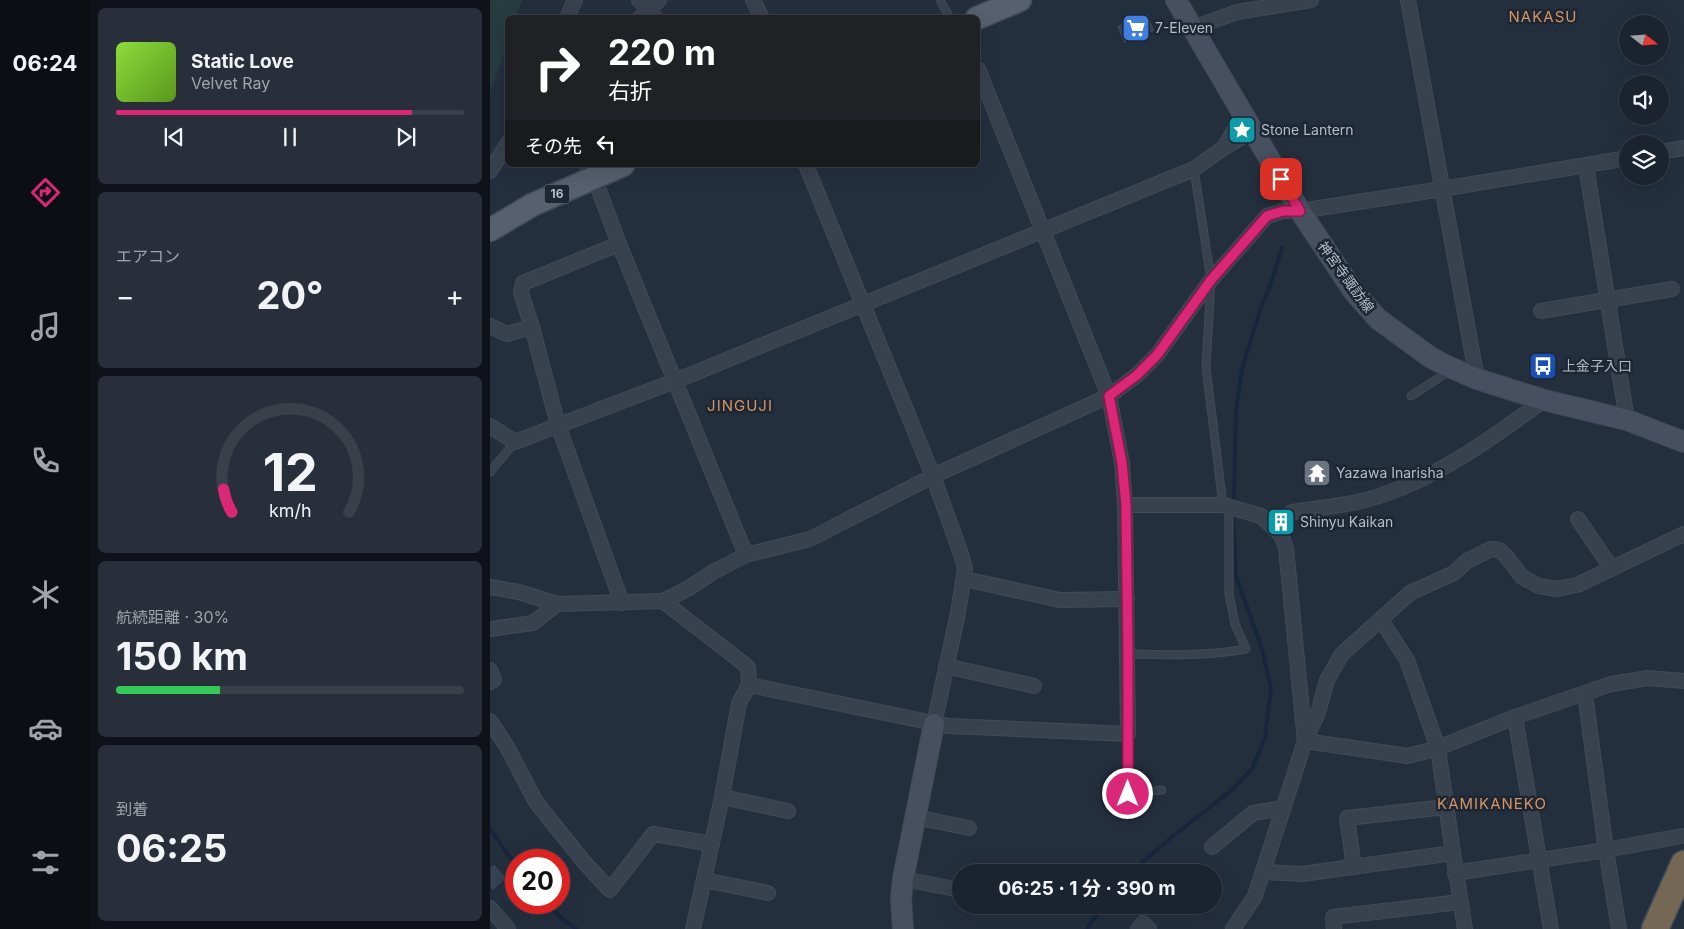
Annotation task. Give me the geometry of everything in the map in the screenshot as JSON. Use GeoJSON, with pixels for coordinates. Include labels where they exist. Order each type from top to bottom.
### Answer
{"type":"FeatureCollection","features":[{"type":"Feature","properties":{"kind":"highway"},"geometry":{"type":"LineString","coordinates":[[1655,929],[1684,864]]}},
{"type":"Feature","properties":{"kind":"highway"},"geometry":{"type":"LineString","coordinates":[[1674,929],[1684,907]]}},
{"type":"Feature","properties":{"kind":"main road"},"geometry":{"type":"LineString","coordinates":[[980,16],[1020,0]]}},
{"type":"Feature","properties":{"kind":"main road","name":"神宮寺諏訪線"},"geometry":{"type":"LineString","coordinates":[[1176,0],[1300,211],[1354,292],[1378,319],[1430,357],[1477,379],[1544,400],[1627,420],[1684,442]]}},
{"type":"Feature","properties":{"kind":"main road","name":"16"},"geometry":{"type":"LineString","coordinates":[[491,227],[590,171],[612,167]]}},
{"type":"Feature","properties":{"kind":"main road"},"geometry":{"type":"LineString","coordinates":[[903,929],[903,879],[934,724]]}},
{"type":"Feature","properties":{"kind":"street"},"geometry":{"type":"LineString","coordinates":[[568,15],[574,0]]}},
{"type":"Feature","properties":{"kind":"street"},"geometry":{"type":"LineString","coordinates":[[645,11],[659,0]]}},
{"type":"Feature","properties":{"kind":"street"},"geometry":{"type":"LineString","coordinates":[[753,0],[760,15]]}},
{"type":"Feature","properties":{"kind":"street"},"geometry":{"type":"LineString","coordinates":[[1193,28],[1237,12],[1311,0]]}},
{"type":"Feature","properties":{"kind":"street"},"geometry":{"type":"LineString","coordinates":[[1408,0],[1477,379]]}},
{"type":"Feature","properties":{"kind":"street"},"geometry":{"type":"LineString","coordinates":[[749,685],[934,724],[1128,734],[1126,505],[1122,463],[1109,396],[980,74]]}},
{"type":"Feature","properties":{"kind":"street"},"geometry":{"type":"LineString","coordinates":[[490,426],[515,442],[675,381],[861,303],[1194,169],[1225,147],[1248,123]]}},
{"type":"Feature","properties":{"kind":"street"},"geometry":{"type":"LineString","coordinates":[[490,172],[505,148]]}},
{"type":"Feature","properties":{"kind":"street"},"geometry":{"type":"LineString","coordinates":[[1669,150],[1684,148]]}},
{"type":"Feature","properties":{"kind":"street"},"geometry":{"type":"LineString","coordinates":[[490,587],[519,592],[558,604],[622,604],[663,601],[746,555],[810,539],[932,476],[1109,396],[1137,375],[1157,355],[1211,280],[1267,216],[1283,211],[1300,211],[1442,190],[1619,160]]}},
{"type":"Feature","properties":{"kind":"street"},"geometry":{"type":"LineString","coordinates":[[1586,166],[1627,420]]}},
{"type":"Feature","properties":{"kind":"street"},"geometry":{"type":"LineString","coordinates":[[807,167],[932,476],[965,568],[934,724]]}},
{"type":"Feature","properties":{"kind":"street"},"geometry":{"type":"LineString","coordinates":[[590,171],[746,555]]}},
{"type":"Feature","properties":{"kind":"street"},"geometry":{"type":"LineString","coordinates":[[619,244],[523,283],[521,293],[558,425],[622,604]]}},
{"type":"Feature","properties":{"kind":"street"},"geometry":{"type":"LineString","coordinates":[[1541,311],[1672,289]]}},
{"type":"Feature","properties":{"kind":"street"},"geometry":{"type":"LineString","coordinates":[[490,326],[506,334],[532,327]]}},
{"type":"Feature","properties":{"kind":"street"},"geometry":{"type":"LineString","coordinates":[[1292,512],[1344,505],[1380,496],[1412,483],[1447,467],[1544,400]]}},
{"type":"Feature","properties":{"kind":"street"},"geometry":{"type":"LineString","coordinates":[[1126,505],[1226,506],[1262,516],[1281,535],[1286,548],[1305,741]]}},
{"type":"Feature","properties":{"kind":"street"},"geometry":{"type":"LineString","coordinates":[[1578,519],[1612,569]]}},
{"type":"Feature","properties":{"kind":"street"},"geometry":{"type":"LineString","coordinates":[[1233,929],[1255,896],[1305,741],[1318,713],[1327,680],[1342,654],[1410,593],[1454,573],[1467,561],[1491,549],[1499,550],[1522,577],[1539,586],[1557,589],[1577,585],[1684,534]]}},
{"type":"Feature","properties":{"kind":"street"},"geometry":{"type":"LineString","coordinates":[[964,579],[1060,600],[1127,598]]}},
{"type":"Feature","properties":{"kind":"street"},"geometry":{"type":"LineString","coordinates":[[663,601],[748,667],[749,685],[739,703],[722,797],[693,929]]}},
{"type":"Feature","properties":{"kind":"street"},"geometry":{"type":"LineString","coordinates":[[490,629],[533,623],[558,604]]}},
{"type":"Feature","properties":{"kind":"street"},"geometry":{"type":"LineString","coordinates":[[1381,620],[1406,660],[1438,748],[1465,929]]}},
{"type":"Feature","properties":{"kind":"street"},"geometry":{"type":"LineString","coordinates":[[946,666],[1034,686]]}},
{"type":"Feature","properties":{"kind":"street"},"geometry":{"type":"LineString","coordinates":[[490,670],[494,680],[490,682]]}},
{"type":"Feature","properties":{"kind":"street"},"geometry":{"type":"LineString","coordinates":[[1305,741],[1408,756],[1438,748],[1515,717],[1611,684],[1648,678],[1684,681]]}},
{"type":"Feature","properties":{"kind":"street"},"geometry":{"type":"LineString","coordinates":[[1585,694],[1606,850],[1619,929]]}},
{"type":"Feature","properties":{"kind":"street"},"geometry":{"type":"LineString","coordinates":[[1515,717],[1551,929]]}},
{"type":"Feature","properties":{"kind":"street"},"geometry":{"type":"LineString","coordinates":[[490,721],[506,745],[536,802],[584,862],[610,890],[653,834],[712,844]]}},
{"type":"Feature","properties":{"kind":"street"},"geometry":{"type":"LineString","coordinates":[[722,797],[788,811]]}},
{"type":"Feature","properties":{"kind":"street"},"geometry":{"type":"LineString","coordinates":[[1354,867],[1347,818],[1446,807]]}},
{"type":"Feature","properties":{"kind":"street"},"geometry":{"type":"LineString","coordinates":[[1212,847],[1252,813],[1284,808]]}},
{"type":"Feature","properties":{"kind":"street"},"geometry":{"type":"LineString","coordinates":[[916,817],[969,828]]}},
{"type":"Feature","properties":{"kind":"street"},"geometry":{"type":"LineString","coordinates":[[1455,872],[1540,861],[1682,836]]}},
{"type":"Feature","properties":{"kind":"street"},"geometry":{"type":"LineString","coordinates":[[1264,872],[1302,874],[1453,853]]}},
{"type":"Feature","properties":{"kind":"street"},"geometry":{"type":"LineString","coordinates":[[903,879],[952,888]]}},
{"type":"Feature","properties":{"kind":"street"},"geometry":{"type":"LineString","coordinates":[[704,880],[768,893]]}},
{"type":"Feature","properties":{"kind":"street"},"geometry":{"type":"LineString","coordinates":[[1334,929],[1333,917],[1460,902]]}},
{"type":"Feature","properties":{"kind":"street"},"geometry":{"type":"LineString","coordinates":[[490,908],[508,929]]}},
{"type":"Feature","properties":{"kind":"street"},"geometry":{"type":"LineString","coordinates":[[1138,929],[1143,923],[1149,929]]}},
{"type":"Feature","properties":{"kind":"lane"},"geometry":{"type":"LineString","coordinates":[[940,0],[948,15]]}},
{"type":"Feature","properties":{"kind":"lane"},"geometry":{"type":"LineString","coordinates":[[1128,654],[1194,656],[1246,649],[1235,624],[1229,594],[1226,506],[1206,367],[1211,280],[1194,169]]}},
{"type":"Feature","properties":{"kind":"lane"},"geometry":{"type":"LineString","coordinates":[[1411,396],[1453,369]]}},
{"type":"Feature","properties":{"kind":"lane"},"geometry":{"type":"LineString","coordinates":[[490,472],[515,442]]}},
{"type":"Feature","properties":{"kind":"lane"},"geometry":{"type":"LineString","coordinates":[[1262,516],[1292,512]]}},
{"type":"Feature","properties":{"kind":"lane"},"geometry":{"type":"LineString","coordinates":[[1128,734],[1128,794],[1162,790]]}},
{"type":"Feature","properties":{"kind":"green space"},"geometry":{"type":"Polygon","coordinates":[[[490,0],[522,0],[517,15],[505,15],[505,49],[490,94],[490,0]]]}},
{"type":"Feature","properties":{"kind":"building","name":"7-Eleven"},"geometry":{"type":"Polygon","coordinates":[[[1148,13],[1155,31],[1124,44],[1116,26],[1148,13]]]}},
{"type":"Feature","properties":{"kind":"building","name":"Shinyu Kaikan"},"geometry":{"type":"Polygon","coordinates":[[[1286,516],[1287,527],[1277,528],[1276,517],[1286,516]]]}},
{"type":"Feature","properties":{"kind":"building"},"geometry":{"type":"Polygon","coordinates":[[[494,864],[505,876],[505,880],[493,891],[490,888],[490,867],[494,864]]]}},
{"type":"Feature","properties":{"kind":"waterway"},"geometry":{"type":"LineString","coordinates":[[1234,497],[1236,410],[1242,369],[1282,248]]}},
{"type":"Feature","properties":{"kind":"waterway"},"geometry":{"type":"LineString","coordinates":[[1140,864],[1233,789],[1252,769],[1265,737],[1271,688],[1262,649],[1236,576],[1233,514]]}},
{"type":"Feature","properties":{"kind":"waterway"},"geometry":{"type":"LineString","coordinates":[[490,829],[505,850]]}},
{"type":"Feature","properties":{"kind":"waterway"},"geometry":{"type":"LineString","coordinates":[[558,914],[577,929]]}},
{"type":"Feature","properties":{"kind":"waterway"},"geometry":{"type":"LineString","coordinates":[[1087,929],[1098,914]]}},
{"type":"Feature","properties":{"kind":"place","name":"7-Eleven"},"geometry":{"type":"Point","coordinates":[1136,28]}},
{"type":"Feature","properties":{"kind":"place","name":"Stone Lantern"},"geometry":{"type":"Point","coordinates":[1242,130]}},
{"type":"Feature","properties":{"kind":"place","name":"上金子入口"},"geometry":{"type":"Point","coordinates":[1543,366]}},
{"type":"Feature","properties":{"kind":"place","name":"Yazawa Inarisha"},"geometry":{"type":"Point","coordinates":[1317,473]}},
{"type":"Feature","properties":{"kind":"place","name":"Shinyu Kaikan"},"geometry":{"type":"Point","coordinates":[1281,522]}},
{"type":"Feature","properties":{"kind":"district","name":"NAKASU"},"geometry":{"type":"Point","coordinates":[1543,17]}},
{"type":"Feature","properties":{"kind":"district","name":"JINGUJI"},"geometry":{"type":"Point","coordinates":[740,406]}},
{"type":"Feature","properties":{"kind":"district","name":"KAMIKANEKO"},"geometry":{"type":"Point","coordinates":[1492,804]}},
{"type":"Feature","properties":{"kind":"route"},"geometry":{"type":"LineString","coordinates":[[1128,794],[1126,505],[1122,463],[1109,396],[1137,375],[1157,355],[1211,280],[1267,216],[1283,211],[1300,211],[1281,179]]}}]}
